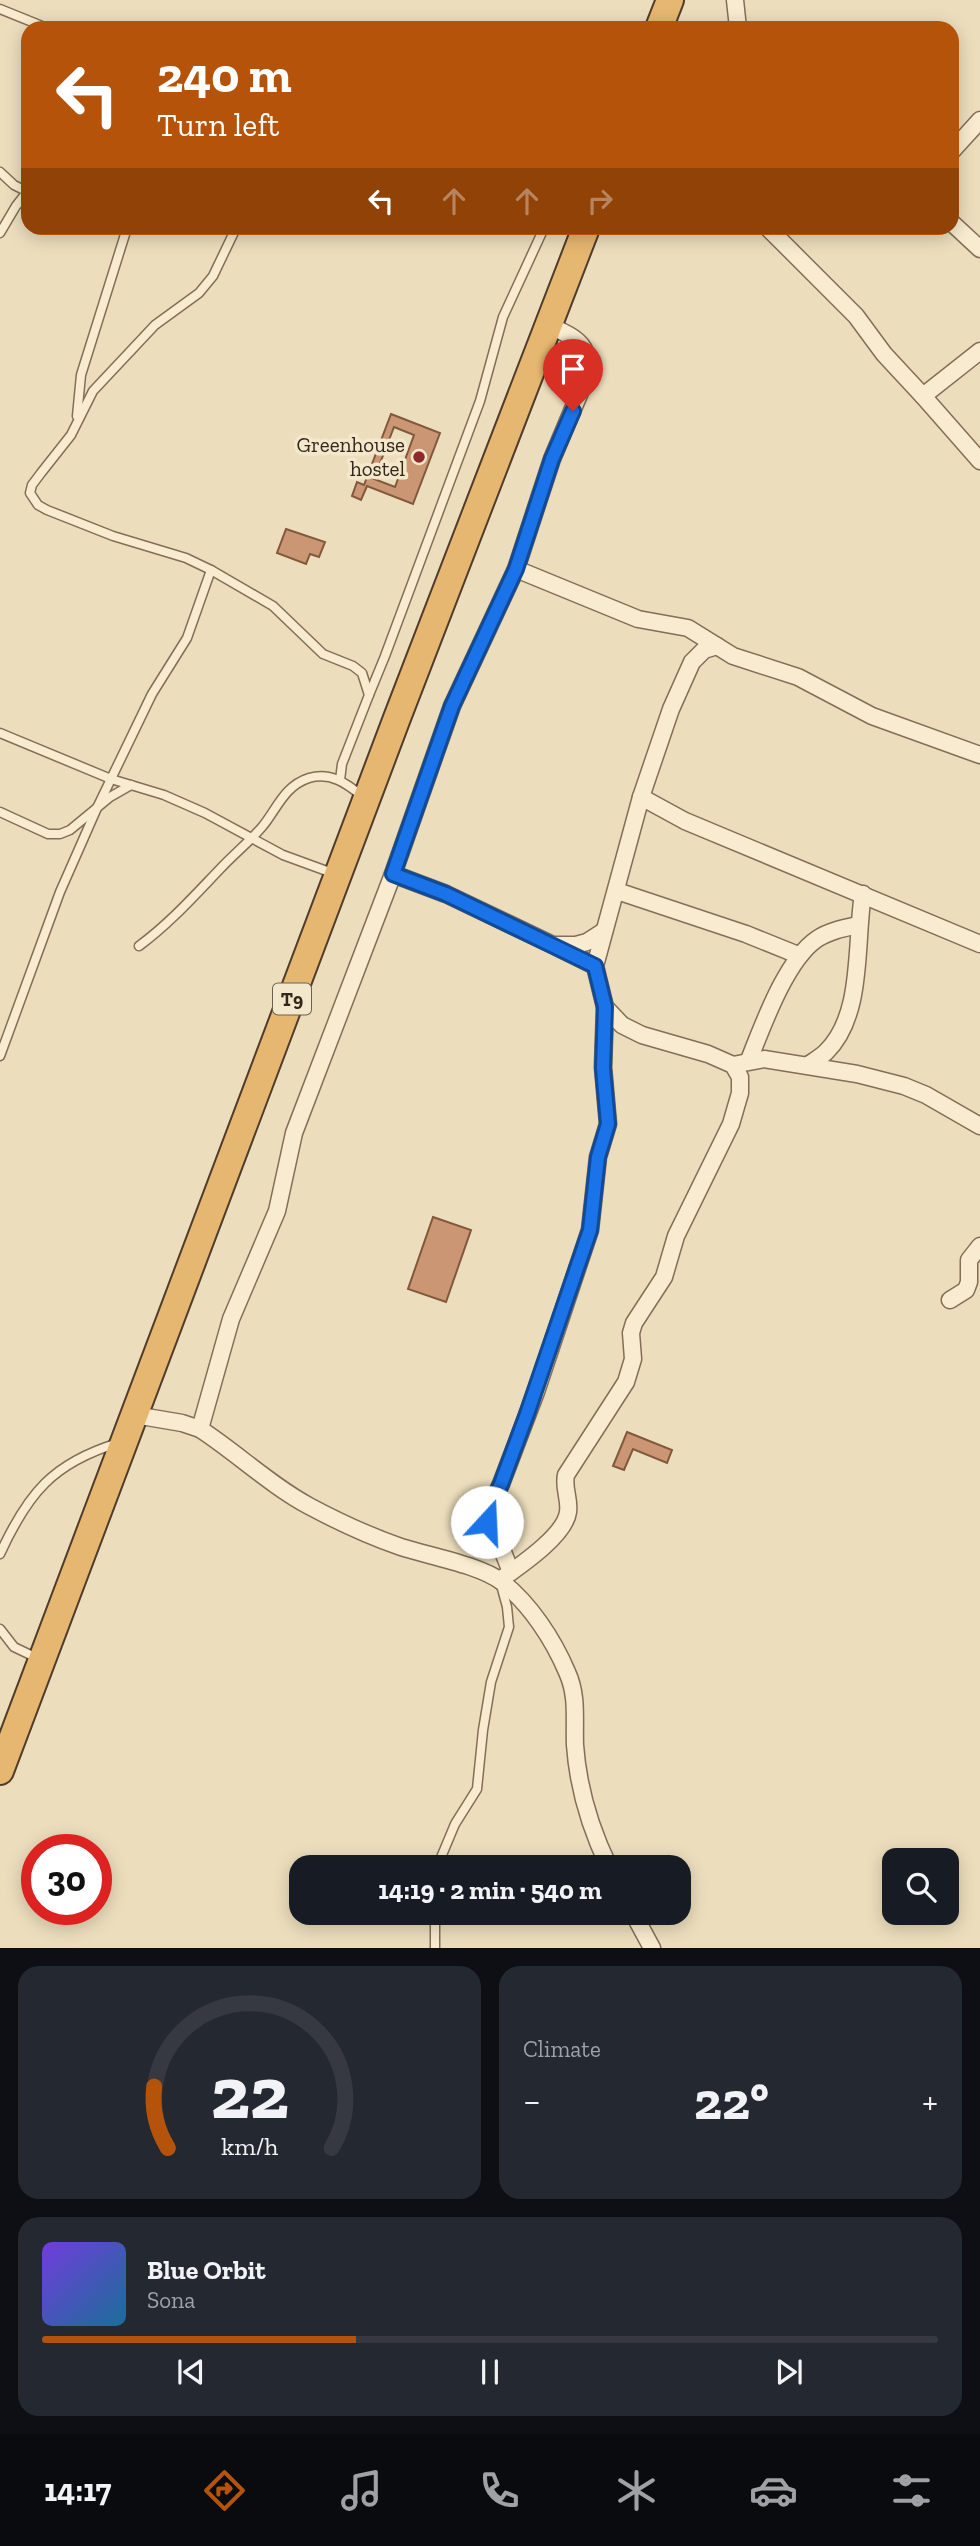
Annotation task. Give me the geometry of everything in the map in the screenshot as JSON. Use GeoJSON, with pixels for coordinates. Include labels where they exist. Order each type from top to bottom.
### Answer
{"type":"FeatureCollection","features":[{"type":"Feature","properties":{"kind":"highway"},"geometry":{"type":"LineString","coordinates":[[662,21],[670,0]]}},
{"type":"Feature","properties":{"kind":"highway","name":"T9"},"geometry":{"type":"LineString","coordinates":[[0,1772],[507,429],[583,235]]}},
{"type":"Feature","properties":{"kind":"street"},"geometry":{"type":"LineString","coordinates":[[735,0],[737,21]]}},
{"type":"Feature","properties":{"kind":"street"},"geometry":{"type":"LineString","coordinates":[[959,143],[980,120]]}},
{"type":"Feature","properties":{"kind":"street"},"geometry":{"type":"LineString","coordinates":[[959,230],[980,249]]}},
{"type":"Feature","properties":{"kind":"street"},"geometry":{"type":"LineString","coordinates":[[775,235],[856,316],[884,354],[980,461]]}},
{"type":"Feature","properties":{"kind":"street"},"geometry":{"type":"LineString","coordinates":[[200,1429],[231,1319],[277,1211],[294,1133],[393,874],[452,706],[516,569],[544,481],[583,387],[589,365],[587,354],[581,344],[570,335],[549,325]]}},
{"type":"Feature","properties":{"kind":"street"},"geometry":{"type":"LineString","coordinates":[[923,396],[980,351]]}},
{"type":"Feature","properties":{"kind":"street"},"geometry":{"type":"LineString","coordinates":[[516,569],[638,619],[688,628],[717,646],[755,664],[812,683],[891,724],[980,755]]}},
{"type":"Feature","properties":{"kind":"street"},"geometry":{"type":"LineString","coordinates":[[605,1855],[587,1810],[579,1775],[575,1745],[575,1694],[567,1671],[548,1636],[506,1576],[499,1542],[488,1525],[487,1516],[527,1414],[590,1230],[598,1157],[608,1124],[603,1068],[605,1007],[595,966],[604,931],[641,797],[685,673],[698,654],[717,646]]}},
{"type":"Feature","properties":{"kind":"street"},"geometry":{"type":"LineString","coordinates":[[641,797],[685,821],[980,944]]}},
{"type":"Feature","properties":{"kind":"street"},"geometry":{"type":"LineString","coordinates":[[393,874],[446,894],[595,966]]}},
{"type":"Feature","properties":{"kind":"street"},"geometry":{"type":"LineString","coordinates":[[617,891],[746,934],[798,955]]}},
{"type":"Feature","properties":{"kind":"street"},"geometry":{"type":"LineString","coordinates":[[808,1065],[826,1052],[845,1023],[853,1000],[863,894]]}},
{"type":"Feature","properties":{"kind":"street"},"geometry":{"type":"LineString","coordinates":[[749,1060],[767,1016],[798,955],[825,934],[858,925]]}},
{"type":"Feature","properties":{"kind":"street"},"geometry":{"type":"LineString","coordinates":[[553,945],[587,942],[604,931]]}},
{"type":"Feature","properties":{"kind":"street"},"geometry":{"type":"LineString","coordinates":[[135,1415],[200,1429],[305,1504],[365,1533],[480,1571],[506,1576],[539,1550],[566,1521],[569,1506],[565,1492],[566,1475],[626,1382],[633,1359],[631,1333],[634,1323],[664,1277],[676,1236],[731,1124],[740,1093],[740,1077],[733,1065],[708,1054],[642,1035],[622,1025],[605,1007]]}},
{"type":"Feature","properties":{"kind":"street"},"geometry":{"type":"LineString","coordinates":[[733,1065],[764,1059],[857,1074],[904,1086],[926,1095],[980,1126]]}},
{"type":"Feature","properties":{"kind":"street"},"geometry":{"type":"LineString","coordinates":[[950,1300],[966,1290],[969,1282],[969,1261],[980,1246]]}},
{"type":"Feature","properties":{"kind":"street"},"geometry":{"type":"LineString","coordinates":[[640,1925],[652,1948]]}},
{"type":"Feature","properties":{"kind":"lane"},"geometry":{"type":"LineString","coordinates":[[0,9],[30,21]]}},
{"type":"Feature","properties":{"kind":"lane"},"geometry":{"type":"LineString","coordinates":[[0,172],[21,188]]}},
{"type":"Feature","properties":{"kind":"lane"},"geometry":{"type":"LineString","coordinates":[[0,183],[14,185]]}},
{"type":"Feature","properties":{"kind":"lane"},"geometry":{"type":"LineString","coordinates":[[0,233],[21,200]]}},
{"type":"Feature","properties":{"kind":"lane"},"geometry":{"type":"LineString","coordinates":[[76,425],[80,375],[125,235]]}},
{"type":"Feature","properties":{"kind":"lane"},"geometry":{"type":"LineString","coordinates":[[233,235],[207,285],[191,300],[155,325],[108,374],[85,404],[71,435],[32,485],[32,499],[47,510],[91,528],[186,558],[273,606],[323,654],[362,673],[369,695]]}},
{"type":"Feature","properties":{"kind":"lane"},"geometry":{"type":"LineString","coordinates":[[340,780],[342,764],[480,401],[503,317],[541,235]]}},
{"type":"Feature","properties":{"kind":"lane"},"geometry":{"type":"LineString","coordinates":[[0,1056],[60,892],[152,694],[187,638],[211,570]]}},
{"type":"Feature","properties":{"kind":"lane"},"geometry":{"type":"LineString","coordinates":[[0,733],[111,779],[164,795],[205,813],[282,855],[339,875]]}},
{"type":"Feature","properties":{"kind":"lane"},"geometry":{"type":"LineString","coordinates":[[139,946],[188,904],[262,826],[294,785],[321,776],[340,780],[367,800]]}},
{"type":"Feature","properties":{"kind":"lane"},"geometry":{"type":"LineString","coordinates":[[0,812],[48,834],[60,834],[70,830],[131,785]]}},
{"type":"Feature","properties":{"kind":"lane"},"geometry":{"type":"LineString","coordinates":[[0,1553],[24,1511],[57,1471],[91,1451],[125,1440]]}},
{"type":"Feature","properties":{"kind":"lane"},"geometry":{"type":"LineString","coordinates":[[442,1855],[455,1824],[477,1789],[491,1682],[509,1627],[506,1576]]}},
{"type":"Feature","properties":{"kind":"lane"},"geometry":{"type":"LineString","coordinates":[[0,1629],[14,1647],[41,1661]]}},
{"type":"Feature","properties":{"kind":"lane"},"geometry":{"type":"LineString","coordinates":[[436,1925],[437,1946]]}},
{"type":"Feature","properties":{"kind":"building","name":"Greenhouse hostel"},"geometry":{"type":"Polygon","coordinates":[[[391,414],[440,433],[413,504],[367,486],[361,500],[352,496],[357,482],[364,485],[391,414]],[[394,427],[374,479],[395,487],[414,435],[394,427]]]}},
{"type":"Feature","properties":{"kind":"building"},"geometry":{"type":"Polygon","coordinates":[[[286,529],[325,542],[319,557],[310,554],[306,564],[277,553],[286,529]]]}},
{"type":"Feature","properties":{"kind":"building"},"geometry":{"type":"Polygon","coordinates":[[[433,1217],[471,1230],[446,1302],[408,1289],[433,1217]]]}},
{"type":"Feature","properties":{"kind":"building"},"geometry":{"type":"Polygon","coordinates":[[[627,1432],[672,1450],[667,1463],[633,1449],[624,1470],[613,1466],[627,1432]]]}},
{"type":"Feature","properties":{"kind":"place","name":"Greenhouse hostel"},"geometry":{"type":"Point","coordinates":[419,457]}},
{"type":"Feature","properties":{"kind":"route"},"geometry":{"type":"LineString","coordinates":[[487,1522],[489,1509],[536,1392],[551,1340],[590,1230],[598,1157],[608,1124],[603,1068],[605,1007],[595,966],[446,894],[393,874],[452,706],[516,569],[536,503],[573,411]]}}]}
